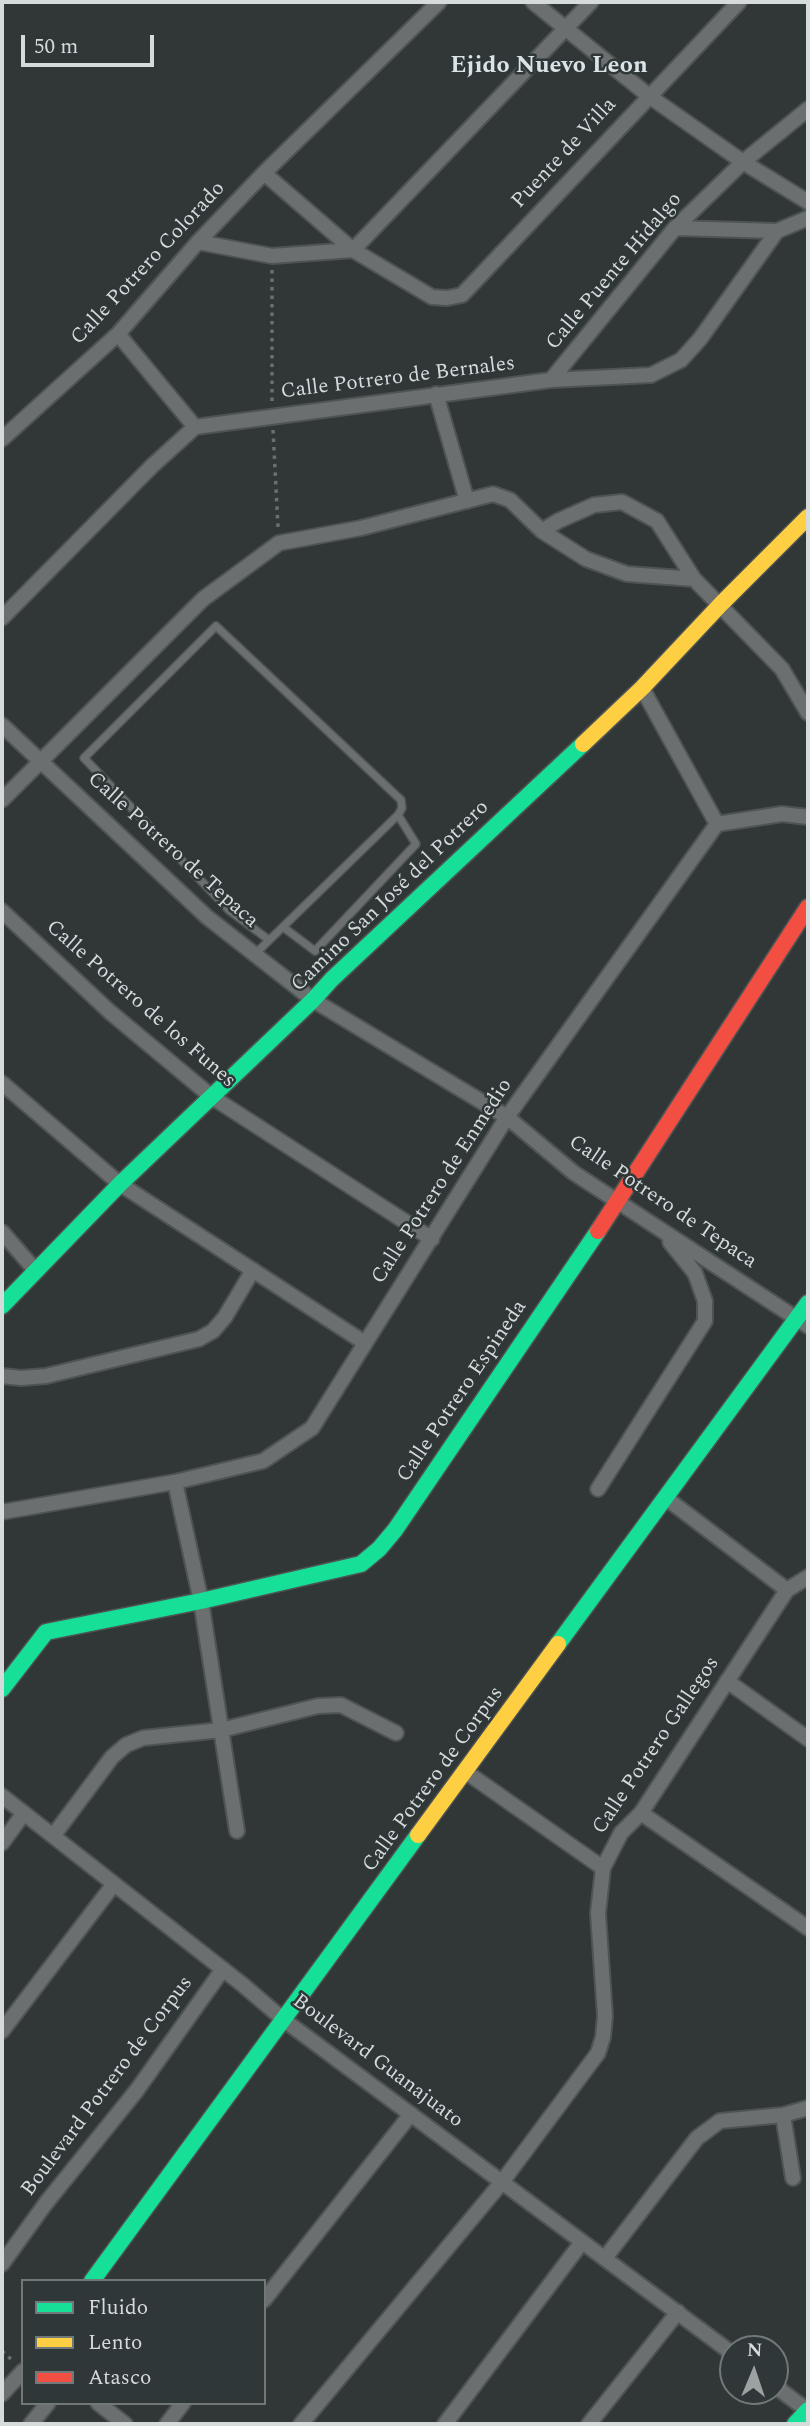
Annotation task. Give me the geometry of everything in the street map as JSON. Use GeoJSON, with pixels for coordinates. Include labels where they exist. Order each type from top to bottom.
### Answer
{"type":"FeatureCollection","features":[{"type":"Feature","properties":{"kind":"street","name":"Calle Potrero Colorado"},"geometry":{"type":"LineString","coordinates":[[2,439],[118,334],[198,242],[264,173],[439,2]]}},
{"type":"Feature","properties":{"kind":"street"},"geometry":{"type":"LineString","coordinates":[[533,2],[649,96],[743,162],[808,202]]}},
{"type":"Feature","properties":{"kind":"street"},"geometry":{"type":"LineString","coordinates":[[198,242],[272,256],[353,250],[591,2]]}},
{"type":"Feature","properties":{"kind":"street","name":"Puente de Villa"},"geometry":{"type":"LineString","coordinates":[[353,250],[432,297],[462,295],[739,2]]}},
{"type":"Feature","properties":{"kind":"street","name":"Calle Puente Hidalgo"},"geometry":{"type":"LineString","coordinates":[[551,380],[675,228],[743,162],[808,109]]}},
{"type":"Feature","properties":{"kind":"street"},"geometry":{"type":"LineString","coordinates":[[264,173],[353,250]]}},
{"type":"Feature","properties":{"kind":"street"},"geometry":{"type":"LineString","coordinates":[[675,228],[777,231],[808,218]]}},
{"type":"Feature","properties":{"kind":"street","name":"Calle Potrero de Bernales"},"geometry":{"type":"LineString","coordinates":[[195,427],[551,380],[651,375],[681,360],[700,340],[777,231]]}},
{"type":"Feature","properties":{"kind":"street"},"geometry":{"type":"LineString","coordinates":[[2,618],[152,466],[195,427],[118,334]]}},
{"type":"Feature","properties":{"kind":"street"},"geometry":{"type":"LineString","coordinates":[[436,394],[467,501]]}},
{"type":"Feature","properties":{"kind":"street"},"geometry":{"type":"LineString","coordinates":[[2,800],[202,598],[279,543],[361,528],[493,494],[510,500],[542,531],[586,559],[627,574],[694,579]]}},
{"type":"Feature","properties":{"kind":"street"},"geometry":{"type":"LineString","coordinates":[[542,531],[594,505],[622,502],[657,521],[694,579],[782,669],[808,713]]}},
{"type":"Feature","properties":{"kind":"street","name":"Camino San José del Potrero"},"geometry":{"type":"LineString","coordinates":[[2,1306],[120,1184],[332,979],[642,688],[808,517]]}},
{"type":"Feature","properties":{"kind":"street"},"geometry":{"type":"LineString","coordinates":[[642,688],[717,824],[782,814],[808,817]]}},
{"type":"Feature","properties":{"kind":"street","name":"Calle Potrero de Tepaca"},"geometry":{"type":"LineString","coordinates":[[2,725],[207,917],[313,1000],[507,1117],[574,1173],[803,1322]]}},
{"type":"Feature","properties":{"kind":"street","name":"Calle Potrero de Enmedio"},"geometry":{"type":"LineString","coordinates":[[2,1512],[175,1482],[262,1461],[313,1428],[507,1117],[717,824]]}},
{"type":"Feature","properties":{"kind":"street","name":"Calle Potrero Espineda"},"geometry":{"type":"LineString","coordinates":[[2,1689],[46,1632],[201,1601],[362,1564],[379,1549],[395,1530],[618,1202],[808,907]]}},
{"type":"Feature","properties":{"kind":"street","name":"Calle Potrero de los Funes"},"geometry":{"type":"LineString","coordinates":[[2,911],[110,1012],[212,1097],[432,1239]]}},
{"type":"Feature","properties":{"kind":"street"},"geometry":{"type":"LineString","coordinates":[[2,1083],[120,1184],[365,1343]]}},
{"type":"Feature","properties":{"kind":"street"},"geometry":{"type":"LineString","coordinates":[[2,1232],[35,1270]]}},
{"type":"Feature","properties":{"kind":"street"},"geometry":{"type":"LineString","coordinates":[[598,1489],[705,1321],[705,1301],[695,1273],[663,1233]]}},
{"type":"Feature","properties":{"kind":"street"},"geometry":{"type":"LineString","coordinates":[[2,1376],[46,1376],[199,1339],[213,1331],[225,1317],[253,1270]]}},
{"type":"Feature","properties":{"kind":"street","name":"Calle Potrero de Corpus"},"geometry":{"type":"LineString","coordinates":[[93,2279],[666,1498],[803,1322],[808,1303]]}},
{"type":"Feature","properties":{"kind":"street"},"geometry":{"type":"LineString","coordinates":[[175,1482],[201,1601],[237,1831]]}},
{"type":"Feature","properties":{"kind":"street"},"geometry":{"type":"LineString","coordinates":[[666,1498],[787,1590]]}},
{"type":"Feature","properties":{"kind":"street","name":"Calle Potrero Gallegos"},"geometry":{"type":"LineString","coordinates":[[301,2424],[502,2182],[598,2053],[605,2016],[598,1913],[603,1868],[621,1833],[640,1813],[787,1590],[808,1577]]}},
{"type":"Feature","properties":{"kind":"street"},"geometry":{"type":"LineString","coordinates":[[727,1681],[808,1740]]}},
{"type":"Feature","properties":{"kind":"street"},"geometry":{"type":"LineString","coordinates":[[53,1836],[112,1757],[126,1745],[143,1738],[221,1730],[318,1706],[341,1705],[396,1733]]}},
{"type":"Feature","properties":{"kind":"street"},"geometry":{"type":"LineString","coordinates":[[466,1772],[603,1868]]}},
{"type":"Feature","properties":{"kind":"street","name":"Boulevard Guanajuato"},"geometry":{"type":"LineString","coordinates":[[2,1796],[284,2020],[719,2343]]}},
{"type":"Feature","properties":{"kind":"street"},"geometry":{"type":"LineString","coordinates":[[2,1843],[24,1813]]}},
{"type":"Feature","properties":{"kind":"street"},"geometry":{"type":"LineString","coordinates":[[640,1813],[808,1927]]}},
{"type":"Feature","properties":{"kind":"street"},"geometry":{"type":"LineString","coordinates":[[2,2031],[114,1884]]}},
{"type":"Feature","properties":{"kind":"street","name":"Boulevard Potrero de Corpus"},"geometry":{"type":"LineString","coordinates":[[2,2264],[46,2203],[137,2090],[223,1969]]}},
{"type":"Feature","properties":{"kind":"street"},"geometry":{"type":"LineString","coordinates":[[605,2258],[697,2138],[720,2121],[783,2115],[808,2108]]}},
{"type":"Feature","properties":{"kind":"street"},"geometry":{"type":"LineString","coordinates":[[266,2297],[411,2114]]}},
{"type":"Feature","properties":{"kind":"street"},"geometry":{"type":"LineString","coordinates":[[783,2115],[793,2178]]}},
{"type":"Feature","properties":{"kind":"street"},"geometry":{"type":"LineString","coordinates":[[445,2424],[582,2242]]}},
{"type":"Feature","properties":{"kind":"street"},"geometry":{"type":"LineString","coordinates":[[589,2424],[678,2312]]}},
{"type":"Feature","properties":{"kind":"street"},"geometry":{"type":"LineString","coordinates":[[2,2394],[21,2373]]}},
{"type":"Feature","properties":{"kind":"street"},"geometry":{"type":"LineString","coordinates":[[789,2396],[808,2410],[795,2424]]}},
{"type":"Feature","properties":{"kind":"street"},"geometry":{"type":"LineString","coordinates":[[31,2424],[46,2405]]}},
{"type":"Feature","properties":{"kind":"street"},"geometry":{"type":"LineString","coordinates":[[101,2405],[125,2424]]}},
{"type":"Feature","properties":{"kind":"street"},"geometry":{"type":"LineString","coordinates":[[167,2424],[181,2405]]}},
{"type":"Feature","properties":{"kind":"lane"},"geometry":{"type":"LineString","coordinates":[[255,955],[398,815],[402,808],[401,800],[216,626],[84,758],[230,911],[269,940]]}},
{"type":"Feature","properties":{"kind":"lane"},"geometry":{"type":"LineString","coordinates":[[283,927],[314,951],[416,844],[398,815]]}},
{"type":"Feature","properties":{"kind":"traffic: fast"},"geometry":{"type":"LineString","coordinates":[[2,1306],[120,1184],[332,979],[583,744]]}},
{"type":"Feature","properties":{"kind":"traffic: fast"},"geometry":{"type":"LineString","coordinates":[[2,1689],[46,1632],[201,1601],[361,1564],[379,1549],[395,1530],[598,1231]]}},
{"type":"Feature","properties":{"kind":"traffic: fast"},"geometry":{"type":"LineString","coordinates":[[558,1644],[808,1303]]}},
{"type":"Feature","properties":{"kind":"traffic: fast"},"geometry":{"type":"LineString","coordinates":[[93,2279],[418,1835]]}},
{"type":"Feature","properties":{"kind":"traffic: fast"},"geometry":{"type":"LineString","coordinates":[[795,2424],[808,2410]]}},
{"type":"Feature","properties":{"kind":"traffic: slow"},"geometry":{"type":"LineString","coordinates":[[583,744],[642,688],[808,517]]}},
{"type":"Feature","properties":{"kind":"traffic: slow"},"geometry":{"type":"LineString","coordinates":[[418,1835],[558,1644]]}},
{"type":"Feature","properties":{"kind":"traffic: jam"},"geometry":{"type":"LineString","coordinates":[[598,1231],[808,907]]}},
{"type":"Feature","properties":{"kind":"district","name":"Ejido Nuevo Leon"},"geometry":{"type":"Point","coordinates":[549,67]}}]}
